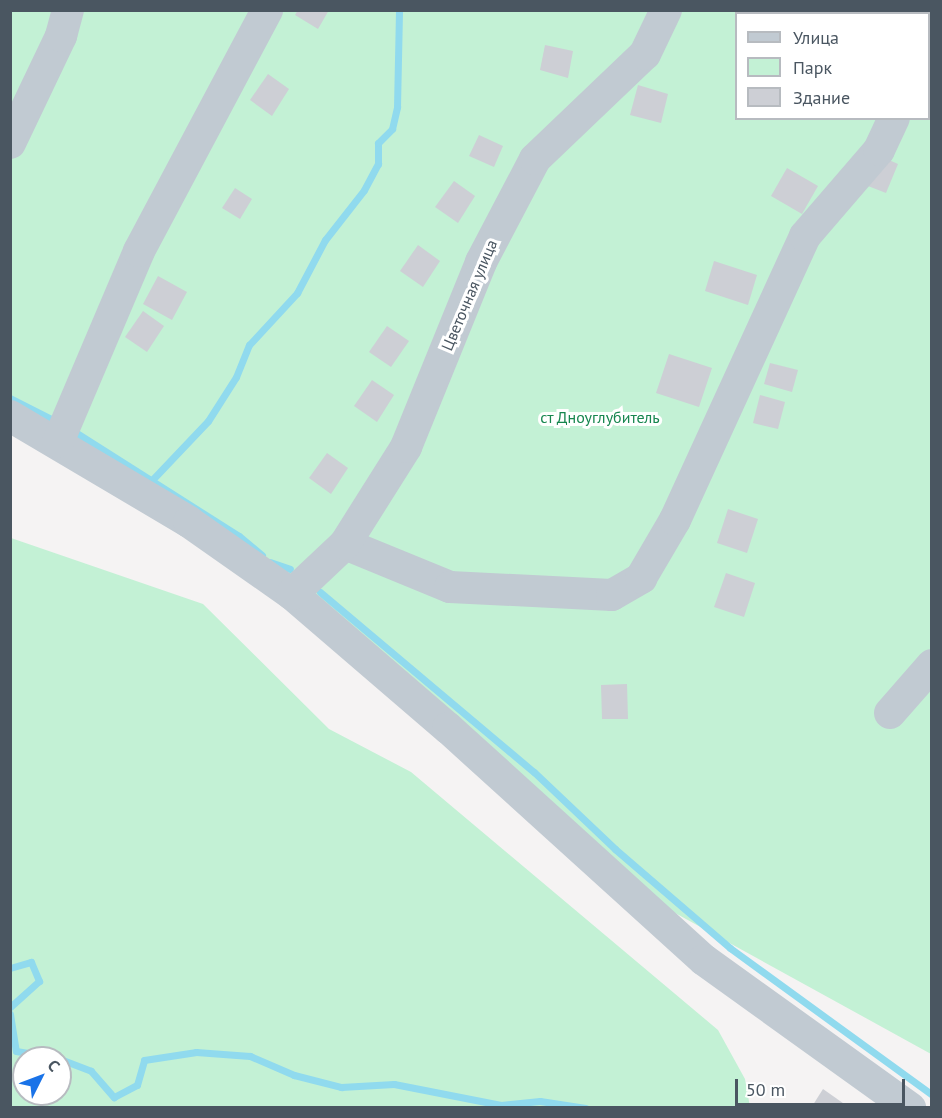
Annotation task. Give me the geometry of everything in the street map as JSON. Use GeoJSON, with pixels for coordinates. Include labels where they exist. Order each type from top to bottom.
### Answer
{"type":"FeatureCollection","features":[{"type":"Feature","properties":{"kind":"street"},"geometry":{"type":"LineString","coordinates":[[10,143],[62,36],[68,10]]}},
{"type":"Feature","properties":{"kind":"street"},"geometry":{"type":"LineString","coordinates":[[58,442],[139,251],[267,10]]}},
{"type":"Feature","properties":{"kind":"street","name":"Цветочная улица"},"geometry":{"type":"LineString","coordinates":[[292,594],[345,544],[406,447],[481,262],[535,159],[645,54],[666,10]]}},
{"type":"Feature","properties":{"kind":"street"},"geometry":{"type":"LineString","coordinates":[[853,10],[870,12]]}},
{"type":"Feature","properties":{"kind":"street"},"geometry":{"type":"LineString","coordinates":[[345,544],[450,587],[612,595],[641,578],[675,520],[805,236],[879,150],[893,120]]}},
{"type":"Feature","properties":{"kind":"street"},"geometry":{"type":"LineString","coordinates":[[10,416],[58,442],[189,522],[292,594],[448,728],[704,960],[872,1093],[910,1107]]}},
{"type":"Feature","properties":{"kind":"street"},"geometry":{"type":"LineString","coordinates":[[890,713],[932,665]]}},
{"type":"Feature","properties":{"kind":"green space","name":"ст Дноуглубитель"},"geometry":{"type":"Polygon","coordinates":[[[10,11],[931,11],[931,1054],[666,908],[298,589],[11,412],[10,11]]]}},
{"type":"Feature","properties":{"kind":"green space"},"geometry":{"type":"Polygon","coordinates":[[[11,538],[203,604],[329,729],[411,772],[718,1030],[745,1079],[750,1107],[11,1107],[11,538]]]}},
{"type":"Feature","properties":{"kind":"building"},"geometry":{"type":"Polygon","coordinates":[[[298,10],[329,10],[318,29],[295,15],[298,10]]]}},
{"type":"Feature","properties":{"kind":"building"},"geometry":{"type":"Polygon","coordinates":[[[545,45],[573,51],[568,78],[540,70],[545,45]]]}},
{"type":"Feature","properties":{"kind":"building"},"geometry":{"type":"Polygon","coordinates":[[[268,74],[289,89],[272,116],[250,100],[268,74]]]}},
{"type":"Feature","properties":{"kind":"building"},"geometry":{"type":"Polygon","coordinates":[[[638,85],[668,94],[661,123],[630,115],[638,85]]]}},
{"type":"Feature","properties":{"kind":"building"},"geometry":{"type":"Polygon","coordinates":[[[479,135],[503,146],[494,167],[469,156],[479,135]]]}},
{"type":"Feature","properties":{"kind":"building"},"geometry":{"type":"Polygon","coordinates":[[[880,156],[898,164],[886,193],[868,186],[880,156]]]}},
{"type":"Feature","properties":{"kind":"building"},"geometry":{"type":"Polygon","coordinates":[[[787,168],[818,186],[802,214],[771,196],[787,168]]]}},
{"type":"Feature","properties":{"kind":"building"},"geometry":{"type":"Polygon","coordinates":[[[454,181],[475,196],[458,223],[435,207],[454,181]]]}},
{"type":"Feature","properties":{"kind":"building"},"geometry":{"type":"Polygon","coordinates":[[[235,188],[252,199],[240,219],[222,208],[235,188]]]}},
{"type":"Feature","properties":{"kind":"building"},"geometry":{"type":"Polygon","coordinates":[[[418,245],[440,261],[423,287],[400,271],[418,245]]]}},
{"type":"Feature","properties":{"kind":"building"},"geometry":{"type":"Polygon","coordinates":[[[714,261],[757,275],[748,305],[705,291],[714,261]]]}},
{"type":"Feature","properties":{"kind":"building"},"geometry":{"type":"Polygon","coordinates":[[[158,276],[187,292],[172,320],[143,304],[158,276]]]}},
{"type":"Feature","properties":{"kind":"building"},"geometry":{"type":"Polygon","coordinates":[[[143,311],[164,326],[147,352],[125,337],[143,311]]]}},
{"type":"Feature","properties":{"kind":"building"},"geometry":{"type":"Polygon","coordinates":[[[387,326],[409,341],[391,367],[369,352],[387,326]]]}},
{"type":"Feature","properties":{"kind":"building"},"geometry":{"type":"Polygon","coordinates":[[[669,354],[712,368],[699,407],[656,393],[669,354]]]}},
{"type":"Feature","properties":{"kind":"building"},"geometry":{"type":"Polygon","coordinates":[[[770,363],[798,370],[792,392],[764,384],[770,363]]]}},
{"type":"Feature","properties":{"kind":"building"},"geometry":{"type":"Polygon","coordinates":[[[372,380],[394,395],[377,422],[354,406],[372,380]]]}},
{"type":"Feature","properties":{"kind":"building"},"geometry":{"type":"Polygon","coordinates":[[[760,395],[785,402],[778,429],[753,423],[760,395]]]}},
{"type":"Feature","properties":{"kind":"building"},"geometry":{"type":"Polygon","coordinates":[[[327,453],[348,468],[331,494],[309,478],[327,453]]]}},
{"type":"Feature","properties":{"kind":"building"},"geometry":{"type":"Polygon","coordinates":[[[728,509],[758,519],[747,553],[717,543],[728,509]]]}},
{"type":"Feature","properties":{"kind":"building"},"geometry":{"type":"Polygon","coordinates":[[[726,573],[755,583],[744,617],[714,607],[726,573]]]}},
{"type":"Feature","properties":{"kind":"building"},"geometry":{"type":"Polygon","coordinates":[[[627,684],[628,719],[602,719],[601,685],[627,684]]]}},
{"type":"Feature","properties":{"kind":"building"},"geometry":{"type":"Polygon","coordinates":[[[823,1089],[850,1108],[811,1108],[823,1089]]]}},
{"type":"Feature","properties":{"kind":"waterway"},"geometry":{"type":"LineString","coordinates":[[152,480],[208,421],[236,377],[249,345],[297,293],[325,240],[364,190],[378,164],[378,143],[392,129],[397,107],[399,10]]}},
{"type":"Feature","properties":{"kind":"waterway"},"geometry":{"type":"LineString","coordinates":[[10,398],[55,421]]}},
{"type":"Feature","properties":{"kind":"waterway"},"geometry":{"type":"LineString","coordinates":[[75,432],[239,536],[262,555]]}},
{"type":"Feature","properties":{"kind":"waterway"},"geometry":{"type":"LineString","coordinates":[[270,562],[290,569]]}},
{"type":"Feature","properties":{"kind":"waterway"},"geometry":{"type":"LineString","coordinates":[[320,592],[534,772],[615,849],[730,948],[932,1095]]}},
{"type":"Feature","properties":{"kind":"waterway"},"geometry":{"type":"LineString","coordinates":[[10,968],[31,962],[39,981],[10,1007]]}},
{"type":"Feature","properties":{"kind":"waterway"},"geometry":{"type":"LineString","coordinates":[[10,1014],[15,1046]]}},
{"type":"Feature","properties":{"kind":"waterway"},"geometry":{"type":"LineString","coordinates":[[72,1064],[91,1071],[114,1097],[137,1085],[144,1060],[196,1052],[250,1056],[294,1075],[341,1087],[394,1084],[501,1105],[540,1101],[585,1108]]}}]}
